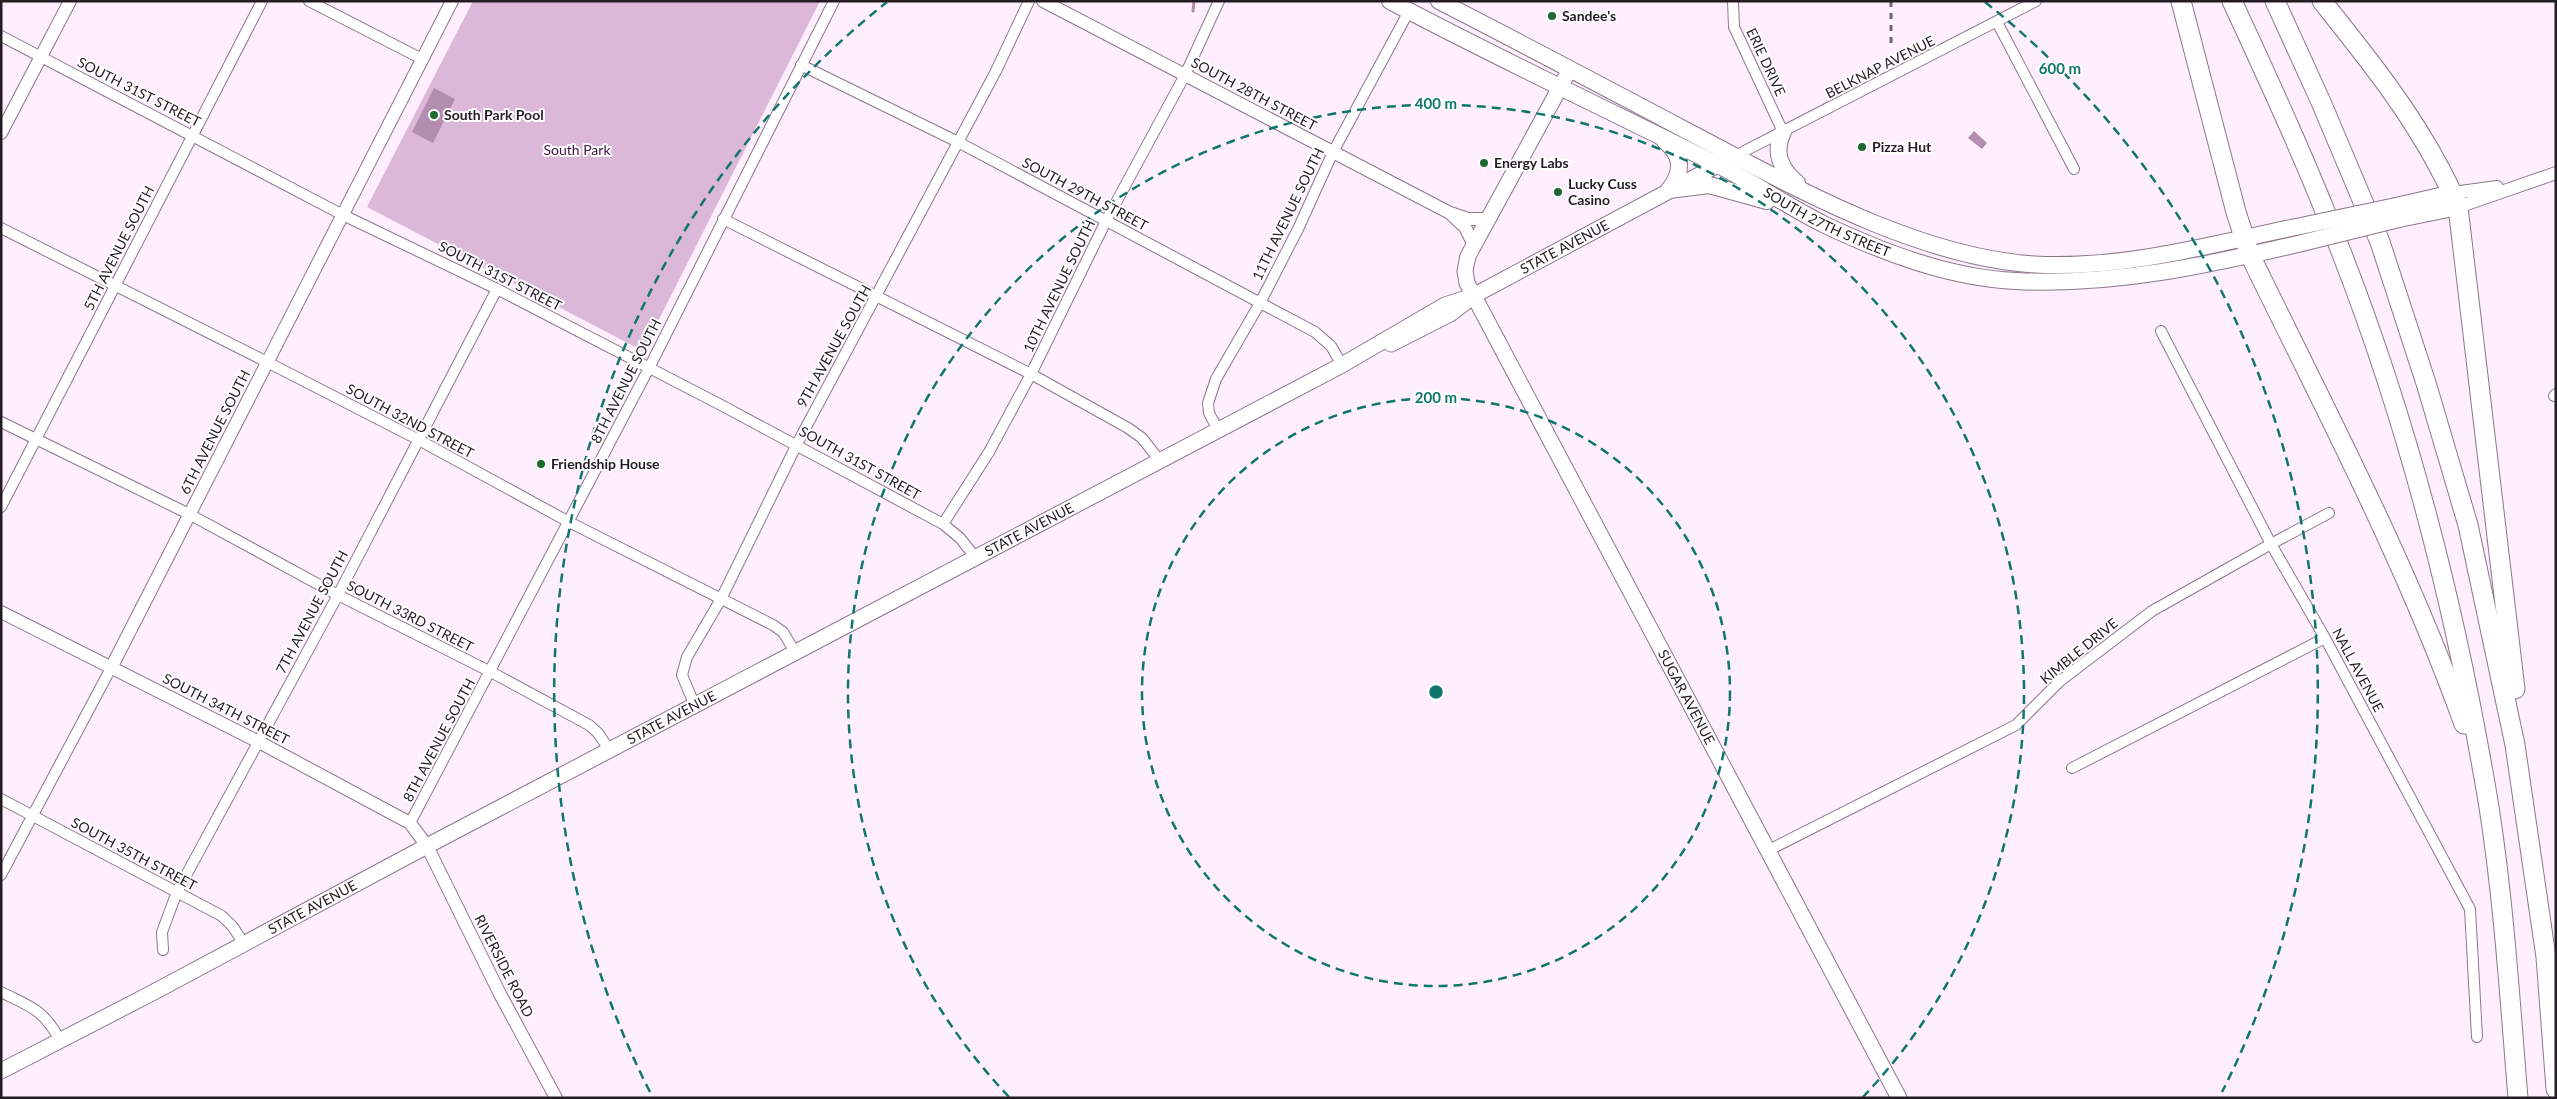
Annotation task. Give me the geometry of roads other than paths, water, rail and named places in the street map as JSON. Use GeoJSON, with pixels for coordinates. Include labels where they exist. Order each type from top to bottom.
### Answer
{"type":"FeatureCollection","features":[{"type":"Feature","properties":{"kind":"highway"},"geometry":{"type":"LineString","coordinates":[[2181,1],[2246,246],[2346,452],[2441,660],[2464,724],[2506,950]]}},
{"type":"Feature","properties":{"kind":"highway"},"geometry":{"type":"LineString","coordinates":[[2232,1],[2288,121],[2343,256],[2394,403],[2433,540],[2465,683],[2489,809],[2506,950],[2518,1098]]}},
{"type":"Feature","properties":{"kind":"highway"},"geometry":{"type":"LineString","coordinates":[[2275,1],[2321,102],[2380,242],[2426,383],[2468,525],[2515,745],[2546,957],[2556,1089]]}},
{"type":"Feature","properties":{"kind":"highway"},"geometry":{"type":"LineString","coordinates":[[2322,1],[2387,84],[2428,145],[2455,200],[2512,660],[2517,714],[2515,745]]}},
{"type":"Feature","properties":{"kind":"main road","name":"SOUTH 27TH STREET"},"geometry":{"type":"LineString","coordinates":[[1390,1],[1559,88],[1718,165],[1823,223],[1900,256],[1973,275],[2014,281],[2114,279],[2246,246]]}},
{"type":"Feature","properties":{"kind":"main road","name":"SOUTH 27TH STREET"},"geometry":{"type":"LineString","coordinates":[[1439,1],[1735,156],[1807,191],[1875,223],[1920,240],[1967,254],[2044,265],[2128,261],[2246,246],[2302,243],[2398,213]]}},
{"type":"Feature","properties":{"kind":"main road","name":"SUGAR AVENUE"},"geometry":{"type":"LineString","coordinates":[[1570,69],[1468,256],[1465,271],[1473,296],[1537,412],[1899,1098]]}},
{"type":"Feature","properties":{"kind":"main road"},"geometry":{"type":"LineString","coordinates":[[1783,132],[1779,147],[1780,162],[1788,174],[1807,191]]}},
{"type":"Feature","properties":{"kind":"main road"},"geometry":{"type":"LineString","coordinates":[[1661,137],[1675,151],[1680,161],[1680,172],[1670,190]]}},
{"type":"Feature","properties":{"kind":"main road","name":"STATE AVENUE"},"geometry":{"type":"LineString","coordinates":[[1,1070],[244,944],[1342,365],[1424,328],[1457,310],[1473,296],[1735,156]]}},
{"type":"Feature","properties":{"kind":"main road"},"geometry":{"type":"LineString","coordinates":[[1670,190],[1712,185],[1803,212]]}},
{"type":"Feature","properties":{"kind":"main road"},"geometry":{"type":"LineString","coordinates":[[2246,246],[2296,226],[2398,213],[2455,200]]}},
{"type":"Feature","properties":{"kind":"street"},"geometry":{"type":"LineString","coordinates":[[1,133],[70,1]]}},
{"type":"Feature","properties":{"kind":"street","name":"5TH AVENUE SOUTH"},"geometry":{"type":"LineString","coordinates":[[1,507],[262,1]]}},
{"type":"Feature","properties":{"kind":"street"},"geometry":{"type":"LineString","coordinates":[[309,1],[422,59]]}},
{"type":"Feature","properties":{"kind":"street","name":"6TH AVENUE SOUTH"},"geometry":{"type":"LineString","coordinates":[[1,875],[111,668],[452,1]]}},
{"type":"Feature","properties":{"kind":"street","name":"8TH AVENUE SOUTH"},"geometry":{"type":"LineString","coordinates":[[410,823],[649,368],[834,1]]}},
{"type":"Feature","properties":{"kind":"street","name":"9TH AVENUE SOUTH"},"geometry":{"type":"LineString","coordinates":[[695,706],[682,675],[687,657],[721,599],[797,444],[996,71],[1029,1]]}},
{"type":"Feature","properties":{"kind":"street","name":"SOUTH 28TH STREET"},"geometry":{"type":"LineString","coordinates":[[1043,1],[1450,213],[1468,219],[1488,219]]}},
{"type":"Feature","properties":{"kind":"street","name":"10TH AVENUE SOUTH"},"geometry":{"type":"LineString","coordinates":[[943,524],[989,452],[1032,374],[1106,221],[1185,75],[1218,1]]}},
{"type":"Feature","properties":{"kind":"street","name":"ERIE DRIVE"},"geometry":{"type":"LineString","coordinates":[[1733,1],[1734,27],[1783,132]]}},
{"type":"Feature","properties":{"kind":"street","name":"BELKNAP AVENUE"},"geometry":{"type":"LineString","coordinates":[[1735,156],[2036,1]]}},
{"type":"Feature","properties":{"kind":"street","name":"11TH AVENUE SOUTH"},"geometry":{"type":"LineString","coordinates":[[1218,430],[1209,413],[1210,393],[1298,229],[1333,152],[1408,11]]}},
{"type":"Feature","properties":{"kind":"street"},"geometry":{"type":"LineString","coordinates":[[1997,22],[2074,169]]}},
{"type":"Feature","properties":{"kind":"street","name":"SOUTH 31ST STREET"},"geometry":{"type":"LineString","coordinates":[[1,36],[343,214],[497,289],[797,444],[943,524],[960,538],[975,557]]}},
{"type":"Feature","properties":{"kind":"street","name":"SOUTH 29TH STREET"},"geometry":{"type":"LineString","coordinates":[[801,65],[958,142],[1260,302],[1323,338],[1342,365]]}},
{"type":"Feature","properties":{"kind":"street"},"geometry":{"type":"LineString","coordinates":[[2455,200],[2556,173]]}},
{"type":"Feature","properties":{"kind":"street","name":"SOUTH 28TH STREET"},"geometry":{"type":"LineString","coordinates":[[1450,213],[1465,227],[1474,245]]}},
{"type":"Feature","properties":{"kind":"street"},"geometry":{"type":"LineString","coordinates":[[723,219],[1032,374],[1128,428],[1142,438],[1160,461]]}},
{"type":"Feature","properties":{"kind":"street","name":"SOUTH 32ND STREET"},"geometry":{"type":"LineString","coordinates":[[1,228],[419,440],[569,522],[783,632],[795,652]]}},
{"type":"Feature","properties":{"kind":"street","name":"7TH AVENUE SOUTH"},"geometry":{"type":"LineString","coordinates":[[163,950],[162,932],[177,892],[338,595],[497,289]]}},
{"type":"Feature","properties":{"kind":"street","name":"NALL AVENUE"},"geometry":{"type":"LineString","coordinates":[[2161,331],[2271,544],[2325,638],[2470,909],[2477,1037]]}},
{"type":"Feature","properties":{"kind":"street","name":"SOUTH 33RD STREET"},"geometry":{"type":"LineString","coordinates":[[1,422],[189,514],[338,595],[589,724],[598,733],[610,751]]}},
{"type":"Feature","properties":{"kind":"street","name":"KIMBLE DRIVE"},"geometry":{"type":"LineString","coordinates":[[1767,851],[2016,725],[2060,681],[2152,611],[2329,513]]}},
{"type":"Feature","properties":{"kind":"street","name":"SOUTH 34TH STREET"},"geometry":{"type":"LineString","coordinates":[[1,612],[259,742],[410,823],[428,846]]}},
{"type":"Feature","properties":{"kind":"street"},"geometry":{"type":"LineString","coordinates":[[2072,768],[2325,638]]}},
{"type":"Feature","properties":{"kind":"street","name":"SOUTH 35TH STREET"},"geometry":{"type":"LineString","coordinates":[[1,799],[222,916],[233,927],[244,944]]}},
{"type":"Feature","properties":{"kind":"street","name":"RIVERSIDE ROAD"},"geometry":{"type":"LineString","coordinates":[[428,846],[500,994],[556,1098]]}},
{"type":"Feature","properties":{"kind":"street"},"geometry":{"type":"LineString","coordinates":[[1,992],[42,1013],[50,1022],[60,1040]]}},
{"type":"Feature","properties":{"kind":"waterway"},"geometry":{"type":"LineString","coordinates":[[1193,11],[1194,1]]}},
{"type":"Feature","properties":{"kind":"railway"},"geometry":{"type":"LineString","coordinates":[[1891,1],[1891,43]]}},
{"type":"Feature","properties":{"kind":"place","name":"Sandee's"},"geometry":{"type":"Point","coordinates":[1552,16]}},
{"type":"Feature","properties":{"kind":"place","name":"South Park Pool"},"geometry":{"type":"Point","coordinates":[434,115]}},
{"type":"Feature","properties":{"kind":"place","name":"Pizza Hut"},"geometry":{"type":"Point","coordinates":[1862,147]}},
{"type":"Feature","properties":{"kind":"place","name":"Energy Labs"},"geometry":{"type":"Point","coordinates":[1484,163]}},
{"type":"Feature","properties":{"kind":"place","name":"Lucky Cuss Casino"},"geometry":{"type":"Point","coordinates":[1558,192]}},
{"type":"Feature","properties":{"kind":"place","name":"Friendship House"},"geometry":{"type":"Point","coordinates":[541,464]}},
{"type":"Feature","properties":{"kind":"park label","name":"South Park"},"geometry":{"type":"Point","coordinates":[577,150]}}]}
